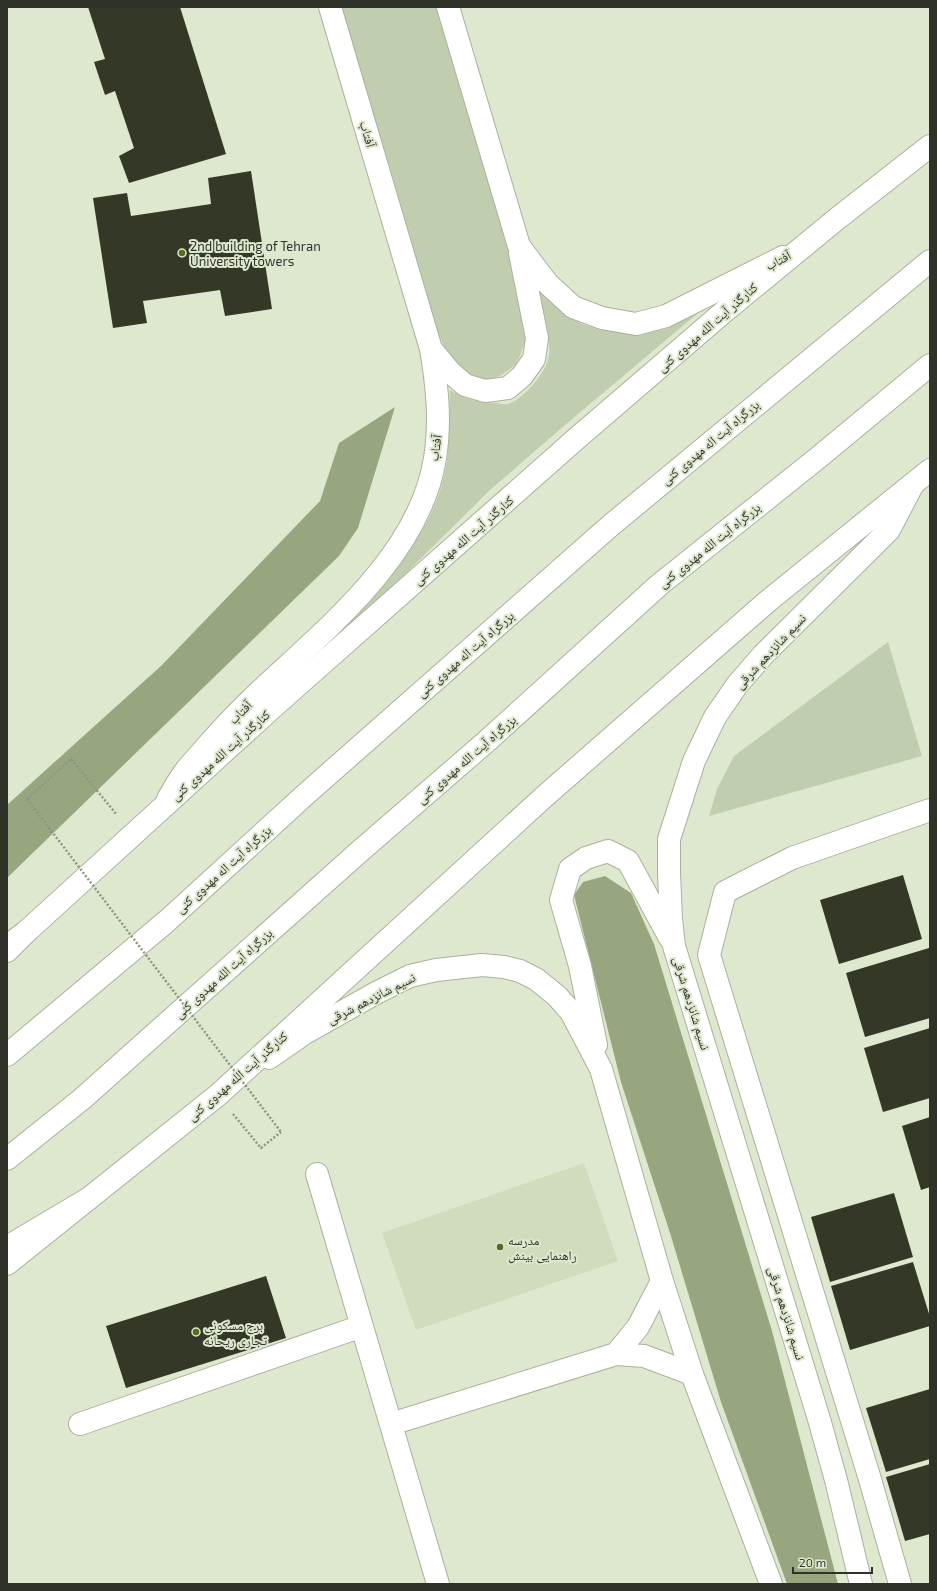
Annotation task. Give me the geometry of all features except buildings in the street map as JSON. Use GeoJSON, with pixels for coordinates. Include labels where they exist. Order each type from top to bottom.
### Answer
{"type":"FeatureCollection","features":[{"type":"Feature","properties":{"kind":"main road","name":"آفتاب"},"geometry":{"type":"LineString","coordinates":[[164,805],[185,772],[215,737],[257,694],[312,644],[384,567],[405,536],[422,503],[435,458],[438,427],[438,399],[431,349],[330,7]]}},
{"type":"Feature","properties":{"kind":"main road","name":"آفتاب"},"geometry":{"type":"LineString","coordinates":[[448,7],[519,246],[547,284],[573,307],[602,318],[636,324],[666,316],[800,248]]}},
{"type":"Feature","properties":{"kind":"main road","name":"کنارگذر آیت الله مهدوی کنی"},"geometry":{"type":"LineString","coordinates":[[7,946],[26,932],[164,805],[576,439],[800,248],[930,146]]}},
{"type":"Feature","properties":{"kind":"main road"},"geometry":{"type":"LineString","coordinates":[[431,349],[450,372],[465,385],[485,391],[508,388],[522,376],[534,359],[537,338],[519,246]]}},
{"type":"Feature","properties":{"kind":"main road","name":"بزرگراه آیت اله مهدوی کنی"},"geometry":{"type":"LineString","coordinates":[[7,1055],[167,920],[306,794],[610,526],[930,261]]}},
{"type":"Feature","properties":{"kind":"main road","name":"بزرگراه آیت الله مهدوی کنی"},"geometry":{"type":"LineString","coordinates":[[7,1159],[82,1099],[359,852],[487,741],[659,585],[813,462],[930,365]]}},
{"type":"Feature","properties":{"kind":"main road","name":"کنارگذر آیت الله مهدوی کنی"},"geometry":{"type":"LineString","coordinates":[[7,1264],[218,1095],[545,796],[768,601],[930,470]]}},
{"type":"Feature","properties":{"kind":"main road","name":"نسیم شانزدهم شرقی"},"geometry":{"type":"LineString","coordinates":[[861,1584],[836,1480],[819,1419],[674,946],[668,873],[670,839],[694,761],[716,717],[737,685],[763,655],[889,530],[913,484]]}},
{"type":"Feature","properties":{"kind":"main road"},"geometry":{"type":"LineString","coordinates":[[900,1584],[867,1468],[709,955],[725,892],[792,858],[930,810]]}},
{"type":"Feature","properties":{"kind":"main road"},"geometry":{"type":"LineString","coordinates":[[601,1069],[580,966],[562,900],[570,869],[586,858],[608,851],[628,861],[674,946]]}},
{"type":"Feature","properties":{"kind":"main road"},"geometry":{"type":"LineString","coordinates":[[7,951],[26,932]]}},
{"type":"Feature","properties":{"kind":"main road","name":"نسیم شانزدهم شرقی"},"geometry":{"type":"LineString","coordinates":[[218,1095],[305,1033],[410,976],[436,970],[482,965],[504,967],[520,971],[536,979],[557,996],[571,1012],[601,1069],[662,1281],[692,1374],[771,1584]]}},
{"type":"Feature","properties":{"kind":"main road"},"geometry":{"type":"LineString","coordinates":[[317,1174],[438,1584]]}},
{"type":"Feature","properties":{"kind":"main road"},"geometry":{"type":"LineString","coordinates":[[7,1247],[88,1199]]}},
{"type":"Feature","properties":{"kind":"main road"},"geometry":{"type":"LineString","coordinates":[[616,1354],[638,1327],[662,1281]]}},
{"type":"Feature","properties":{"kind":"main road"},"geometry":{"type":"LineString","coordinates":[[80,1424],[362,1326]]}},
{"type":"Feature","properties":{"kind":"main road"},"geometry":{"type":"LineString","coordinates":[[391,1424],[616,1354],[644,1356],[692,1374]]}},
{"type":"Feature","properties":{"kind":"path"},"geometry":{"type":"LineString","coordinates":[[133,834],[71,759],[27,799],[281,1132],[262,1148],[218,1095]]}},
{"type":"Feature","properties":{"kind":"shaded area"},"geometry":{"type":"Polygon","coordinates":[[[340,7],[436,7],[471,119],[510,256],[526,337],[520,356],[515,365],[500,376],[490,379],[479,379],[469,376],[452,359],[439,335],[392,174],[340,7]]]}},
{"type":"Feature","properties":{"kind":"shaded area"},"geometry":{"type":"Polygon","coordinates":[[[528,269],[541,291],[565,314],[582,324],[597,329],[621,332],[723,292],[490,490],[390,589],[317,655],[318,649],[360,608],[399,564],[416,541],[430,516],[441,489],[447,460],[450,390],[472,400],[508,404],[520,398],[527,392],[544,369],[549,354],[548,336],[528,269]]]}},
{"type":"Feature","properties":{"kind":"shaded area"},"geometry":{"type":"Polygon","coordinates":[[[395,407],[358,528],[339,556],[7,878],[7,805],[161,666],[320,501],[339,443],[395,407]]]}},
{"type":"Feature","properties":{"kind":"shaded area"},"geometry":{"type":"Polygon","coordinates":[[[888,642],[922,756],[709,816],[717,789],[734,756],[888,642]]]}},
{"type":"Feature","properties":{"kind":"shaded area"},"geometry":{"type":"Polygon","coordinates":[[[605,876],[631,893],[654,944],[772,1331],[838,1584],[787,1584],[721,1402],[670,1233],[621,1082],[574,895],[583,882],[605,876]]]}},
{"type":"Feature","properties":{"kind":"shaded area","name":"مدرسه راهنمایی بینش"},"geometry":{"type":"Polygon","coordinates":[[[584,1163],[618,1261],[416,1330],[382,1233],[584,1163]]]}},
{"type":"Feature","properties":{"kind":"place","name":"2nd building of Tehran University towers"},"geometry":{"type":"Point","coordinates":[182,253]}},
{"type":"Feature","properties":{"kind":"place","name":"مدرسه راهنمایی بینش"},"geometry":{"type":"Point","coordinates":[500,1247]}},
{"type":"Feature","properties":{"kind":"place","name":"برج مسکونی تجاری ریحانه"},"geometry":{"type":"Point","coordinates":[196,1332]}}]}
